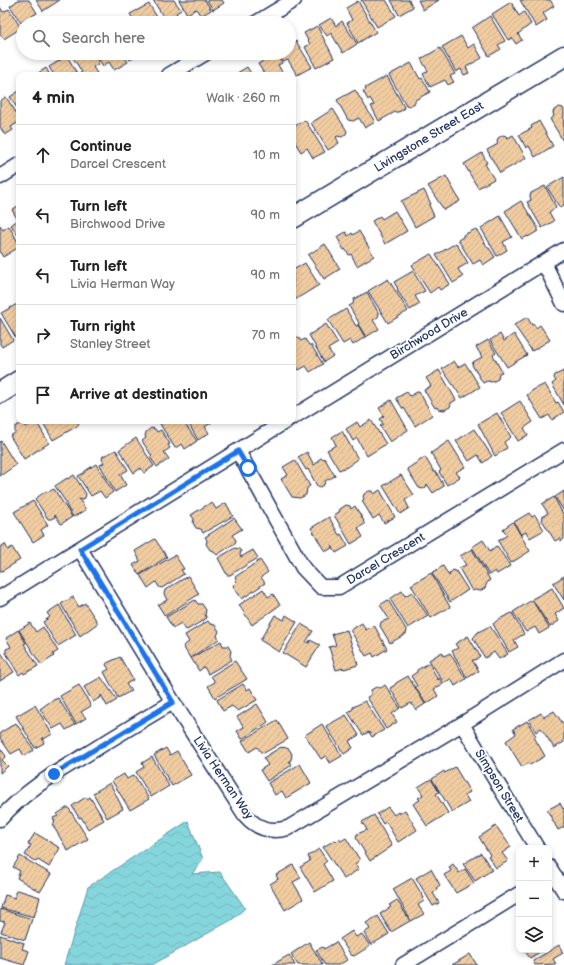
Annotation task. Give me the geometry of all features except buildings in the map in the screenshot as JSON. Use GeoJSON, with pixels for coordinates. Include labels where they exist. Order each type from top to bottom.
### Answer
{"type":"FeatureCollection","features":[{"type":"Feature","properties":{"kind":"street"},"geometry":{"type":"LineString","coordinates":[[268,16],[294,0]]}},
{"type":"Feature","properties":{"kind":"street","name":"Livingstone Street East"},"geometry":{"type":"LineString","coordinates":[[296,216],[564,56]]}},
{"type":"Feature","properties":{"kind":"street"},"geometry":{"type":"LineString","coordinates":[[174,72],[194,60]]}},
{"type":"Feature","properties":{"kind":"street"},"geometry":{"type":"LineString","coordinates":[[0,176],[16,167]]}},
{"type":"Feature","properties":{"kind":"street","name":"Birchwood Drive"},"geometry":{"type":"LineString","coordinates":[[296,415],[564,250]]}},
{"type":"Feature","properties":{"kind":"street"},"geometry":{"type":"LineString","coordinates":[[544,263],[564,304]]}},
{"type":"Feature","properties":{"kind":"street"},"geometry":{"type":"LineString","coordinates":[[0,393],[16,383]]}},
{"type":"Feature","properties":{"kind":"street"},"geometry":{"type":"LineString","coordinates":[[0,598],[281,424]]}},
{"type":"Feature","properties":{"kind":"street","name":"Darcel Crescent"},"geometry":{"type":"LineString","coordinates":[[238,451],[303,568],[321,587],[339,587],[564,450]]}},
{"type":"Feature","properties":{"kind":"street","name":"Livia Herman Way"},"geometry":{"type":"LineString","coordinates":[[80,549],[244,815],[256,826],[267,829],[278,831],[288,828],[462,724],[564,660]]}},
{"type":"Feature","properties":{"kind":"street"},"geometry":{"type":"LineString","coordinates":[[0,820],[14,804],[30,790],[173,702]]}},
{"type":"Feature","properties":{"kind":"street","name":"Simpson Street"},"geometry":{"type":"LineString","coordinates":[[462,724],[535,845]]}},
{"type":"Feature","properties":{"kind":"street"},"geometry":{"type":"LineString","coordinates":[[554,871],[564,891]]}},
{"type":"Feature","properties":{"kind":"street"},"geometry":{"type":"LineString","coordinates":[[403,965],[516,896]]}},
{"type":"Feature","properties":{"kind":"water"},"geometry":{"type":"Polygon","coordinates":[[[188,821],[203,859],[192,874],[220,872],[245,908],[233,919],[152,965],[64,965],[88,887],[188,821]]]}},
{"type":"Feature","properties":{"kind":"route"},"geometry":{"type":"LineString","coordinates":[[54,774],[173,702],[80,549],[238,451],[248,468]]}}]}
